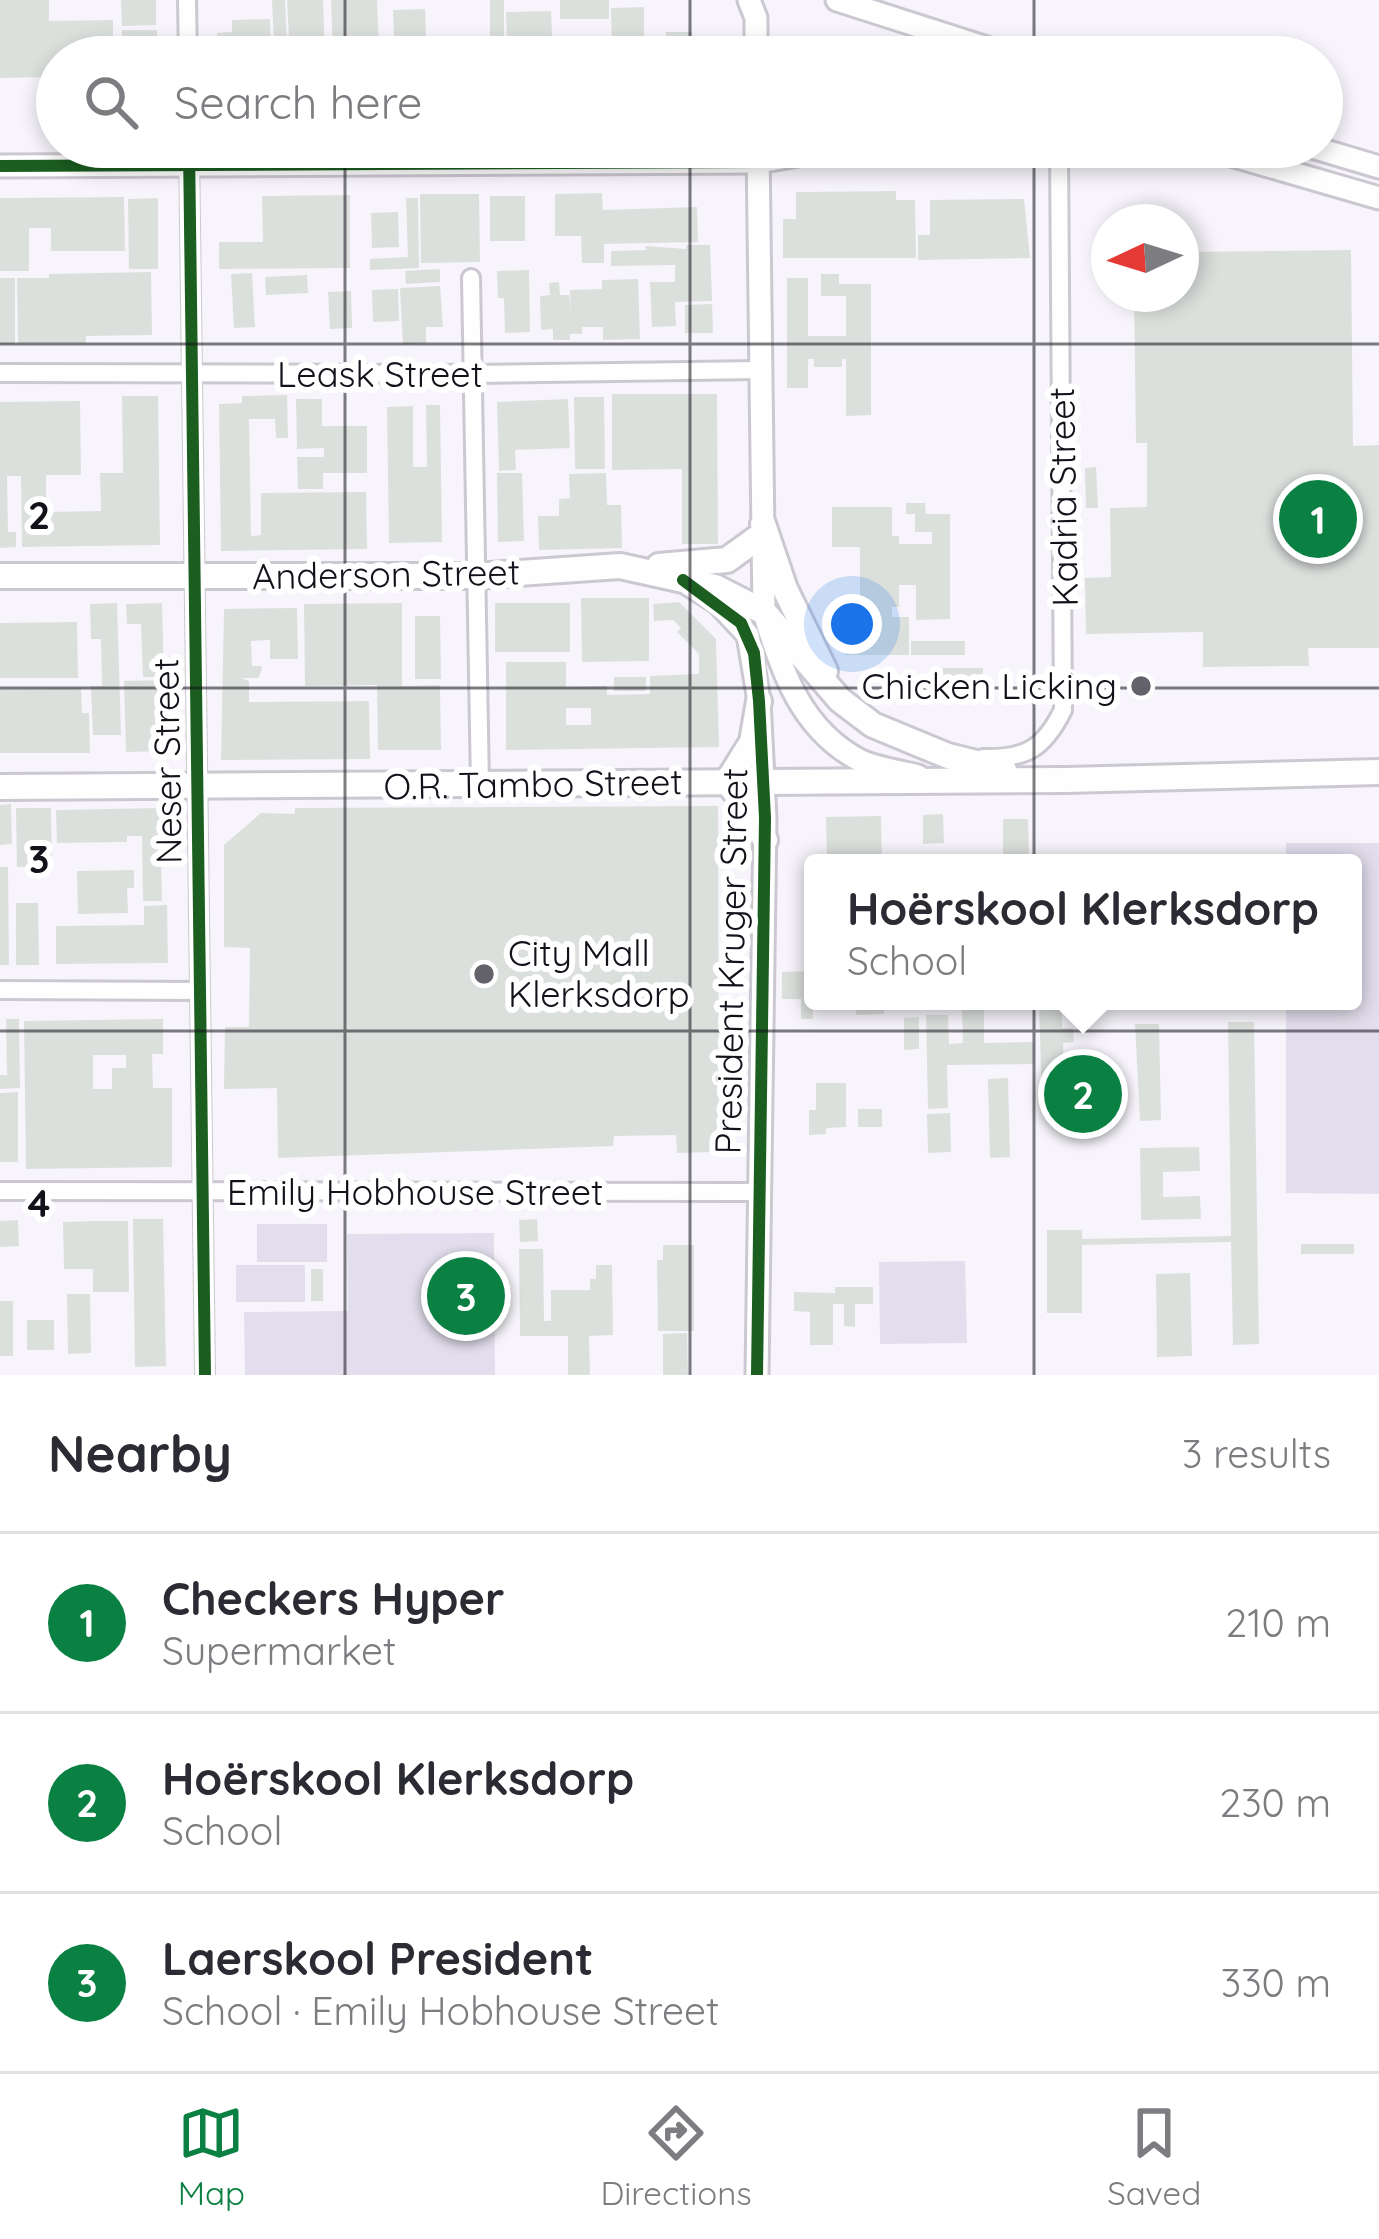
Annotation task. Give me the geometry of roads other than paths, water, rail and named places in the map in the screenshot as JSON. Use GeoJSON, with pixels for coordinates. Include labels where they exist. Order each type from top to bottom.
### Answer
{"type":"FeatureCollection","features":[{"type":"Feature","properties":{"kind":"main road"},"geometry":{"type":"LineString","coordinates":[[620,566],[727,560],[763,529],[785,589],[840,700]]}},
{"type":"Feature","properties":{"kind":"main road","name":"Anderson Street"},"geometry":{"type":"LineString","coordinates":[[0,576],[476,576],[620,566],[715,587],[764,612]]}},
{"type":"Feature","properties":{"kind":"main road","name":"O.R. Tambo Street"},"geometry":{"type":"LineString","coordinates":[[764,612],[840,700],[873,725],[949,756],[1066,780]]}},
{"type":"Feature","properties":{"kind":"main road"},"geometry":{"type":"LineString","coordinates":[[759,701],[752,742],[727,782],[765,829],[792,792],[820,782]]}},
{"type":"Feature","properties":{"kind":"main road","name":"O.R. Tambo Street"},"geometry":{"type":"LineString","coordinates":[[0,787],[1066,780],[1379,772]]}},
{"type":"Feature","properties":{"kind":"street"},"geometry":{"type":"LineString","coordinates":[[187,0],[188,36]]}},
{"type":"Feature","properties":{"kind":"street"},"geometry":{"type":"LineString","coordinates":[[837,0],[949,36]]}},
{"type":"Feature","properties":{"kind":"street"},"geometry":{"type":"LineString","coordinates":[[1343,156],[1379,167]]}},
{"type":"Feature","properties":{"kind":"street"},"geometry":{"type":"LineString","coordinates":[[0,166],[36,164]]}},
{"type":"Feature","properties":{"kind":"street","name":"Neser Street"},"geometry":{"type":"LineString","coordinates":[[189,168],[205,1375]]}},
{"type":"Feature","properties":{"kind":"street"},"geometry":{"type":"LineString","coordinates":[[758,168],[764,612],[788,684],[827,738],[863,762],[935,780]]}},
{"type":"Feature","properties":{"kind":"street","name":"Kadria Street"},"geometry":{"type":"LineString","coordinates":[[949,756],[1016,757],[1049,737],[1063,710],[1059,168]]}},
{"type":"Feature","properties":{"kind":"street"},"geometry":{"type":"LineString","coordinates":[[1275,168],[1379,198]]}},
{"type":"Feature","properties":{"kind":"street"},"geometry":{"type":"LineString","coordinates":[[471,278],[480,786]]}},
{"type":"Feature","properties":{"kind":"street","name":"Leask Street"},"geometry":{"type":"LineString","coordinates":[[0,373],[760,370]]}},
{"type":"Feature","properties":{"kind":"street","name":"President Kruger Street"},"geometry":{"type":"LineString","coordinates":[[682,580],[717,602],[748,635],[759,701],[765,829],[757,1375]]}},
{"type":"Feature","properties":{"kind":"street"},"geometry":{"type":"LineString","coordinates":[[0,990],[200,991]]}},
{"type":"Feature","properties":{"kind":"street","name":"Emily Hobhouse Street"},"geometry":{"type":"LineString","coordinates":[[0,1191],[758,1192]]}},
{"type":"Feature","properties":{"kind":"place","name":"Checkers Hyper"},"geometry":{"type":"Point","coordinates":[1318,519]}},
{"type":"Feature","properties":{"kind":"place","name":"Chicken Licking"},"geometry":{"type":"Point","coordinates":[1141,686]}},
{"type":"Feature","properties":{"kind":"place","name":"City Mall Klerksdorp"},"geometry":{"type":"Point","coordinates":[484,974]}},
{"type":"Feature","properties":{"kind":"place","name":"Hoërskool Klerksdorp"},"geometry":{"type":"Point","coordinates":[1083,1094]}},
{"type":"Feature","properties":{"kind":"place","name":"Laerskool President"},"geometry":{"type":"Point","coordinates":[466,1296]}}]}
